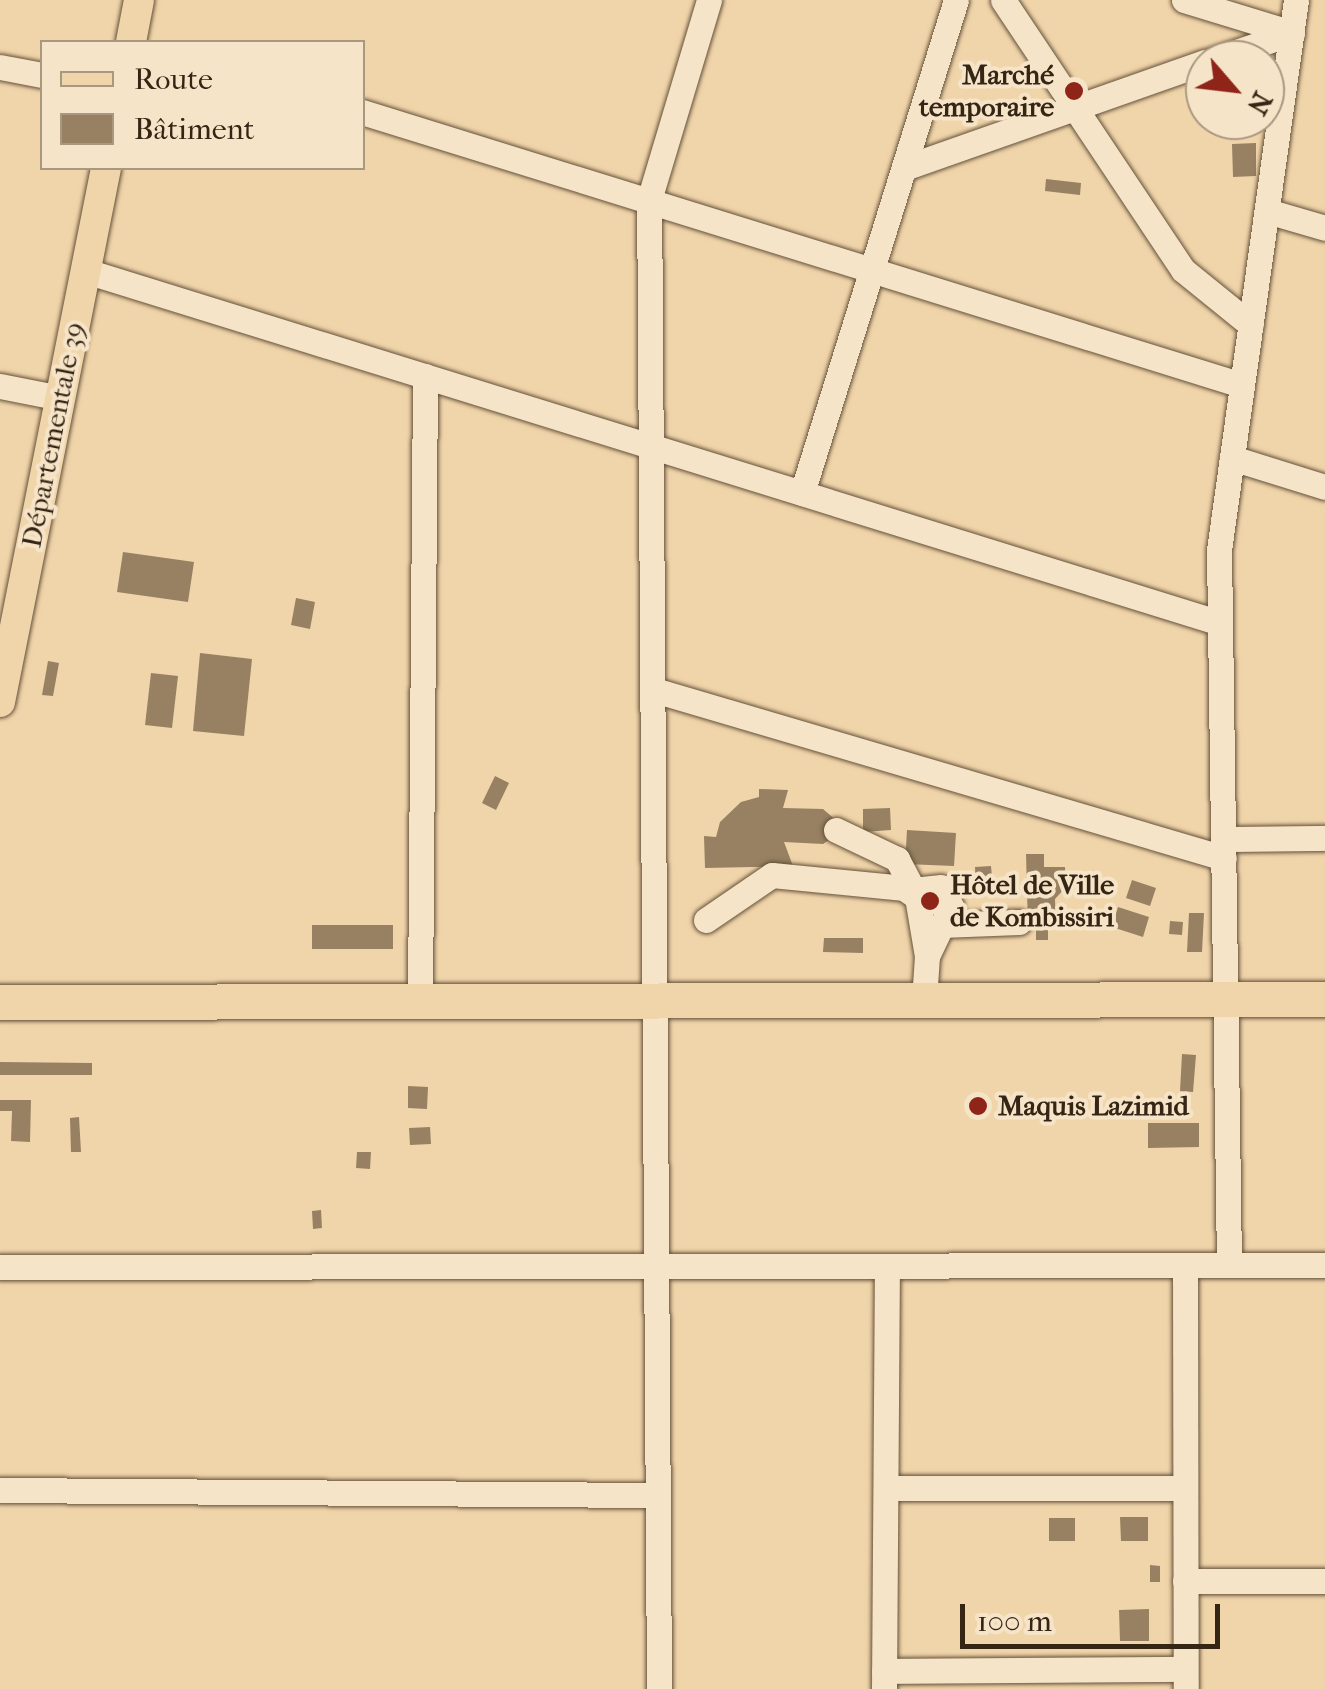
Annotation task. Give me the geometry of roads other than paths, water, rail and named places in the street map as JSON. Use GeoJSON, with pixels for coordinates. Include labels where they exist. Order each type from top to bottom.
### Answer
{"type":"FeatureCollection","features":[{"type":"Feature","properties":{"kind":"highway"},"geometry":{"type":"LineString","coordinates":[[0,1002],[1325,999]]}},
{"type":"Feature","properties":{"kind":"main road"},"geometry":{"type":"LineString","coordinates":[[133,40],[139,0]]}},
{"type":"Feature","properties":{"kind":"main road","name":"Départementale 39"},"geometry":{"type":"LineString","coordinates":[[0,702],[106,170]]}},
{"type":"Feature","properties":{"kind":"street"},"geometry":{"type":"LineString","coordinates":[[658,1689],[658,1000],[649,200],[710,0]]}},
{"type":"Feature","properties":{"kind":"street"},"geometry":{"type":"LineString","coordinates":[[802,494],[956,0]]}},
{"type":"Feature","properties":{"kind":"street"},"geometry":{"type":"LineString","coordinates":[[1003,0],[1183,270],[1251,325]]}},
{"type":"Feature","properties":{"kind":"street"},"geometry":{"type":"LineString","coordinates":[[1184,0],[1292,34]]}},
{"type":"Feature","properties":{"kind":"street"},"geometry":{"type":"LineString","coordinates":[[1229,1266],[1219,550],[1296,0]]}},
{"type":"Feature","properties":{"kind":"street"},"geometry":{"type":"LineString","coordinates":[[1273,40],[1292,34]]}},
{"type":"Feature","properties":{"kind":"street"},"geometry":{"type":"LineString","coordinates":[[0,67],[40,75]]}},
{"type":"Feature","properties":{"kind":"street"},"geometry":{"type":"LineString","coordinates":[[904,168],[1185,69]]}},
{"type":"Feature","properties":{"kind":"street"},"geometry":{"type":"LineString","coordinates":[[365,113],[1242,385]]}},
{"type":"Feature","properties":{"kind":"street"},"geometry":{"type":"LineString","coordinates":[[1267,211],[1325,228]]}},
{"type":"Feature","properties":{"kind":"street"},"geometry":{"type":"LineString","coordinates":[[86,271],[1220,623]]}},
{"type":"Feature","properties":{"kind":"street"},"geometry":{"type":"LineString","coordinates":[[420,1001],[424,376]]}},
{"type":"Feature","properties":{"kind":"street"},"geometry":{"type":"LineString","coordinates":[[0,386],[61,398]]}},
{"type":"Feature","properties":{"kind":"street"},"geometry":{"type":"LineString","coordinates":[[1232,458],[1325,487]]}},
{"type":"Feature","properties":{"kind":"street"},"geometry":{"type":"LineString","coordinates":[[654,690],[1223,848],[1325,838]]}},
{"type":"Feature","properties":{"kind":"street"},"geometry":{"type":"LineString","coordinates":[[836,830],[897,859],[916,897],[927,956],[924,1000]]}},
{"type":"Feature","properties":{"kind":"street"},"geometry":{"type":"LineString","coordinates":[[706,920],[772,875],[904,888],[916,897]]}},
{"type":"Feature","properties":{"kind":"street"},"geometry":{"type":"LineString","coordinates":[[916,897],[928,887],[950,896],[927,956]]}},
{"type":"Feature","properties":{"kind":"street"},"geometry":{"type":"LineString","coordinates":[[941,925],[1019,922]]}},
{"type":"Feature","properties":{"kind":"street"},"geometry":{"type":"LineString","coordinates":[[887,1266],[884,1680],[1186,1679],[1185,1266]]}},
{"type":"Feature","properties":{"kind":"street"},"geometry":{"type":"LineString","coordinates":[[0,1267],[1325,1266]]}},
{"type":"Feature","properties":{"kind":"street"},"geometry":{"type":"LineString","coordinates":[[886,1488],[1185,1488]]}},
{"type":"Feature","properties":{"kind":"street"},"geometry":{"type":"LineString","coordinates":[[0,1490],[658,1495]]}},
{"type":"Feature","properties":{"kind":"street"},"geometry":{"type":"LineString","coordinates":[[1185,1581],[1325,1581]]}},
{"type":"Feature","properties":{"kind":"place","name":"Marché temporaire"},"geometry":{"type":"Point","coordinates":[1074,91]}},
{"type":"Feature","properties":{"kind":"place","name":"Hôtel de Ville de Kombissiri"},"geometry":{"type":"Point","coordinates":[930,901]}},
{"type":"Feature","properties":{"kind":"place","name":"Maquis Lazimid"},"geometry":{"type":"Point","coordinates":[978,1106]}}]}
